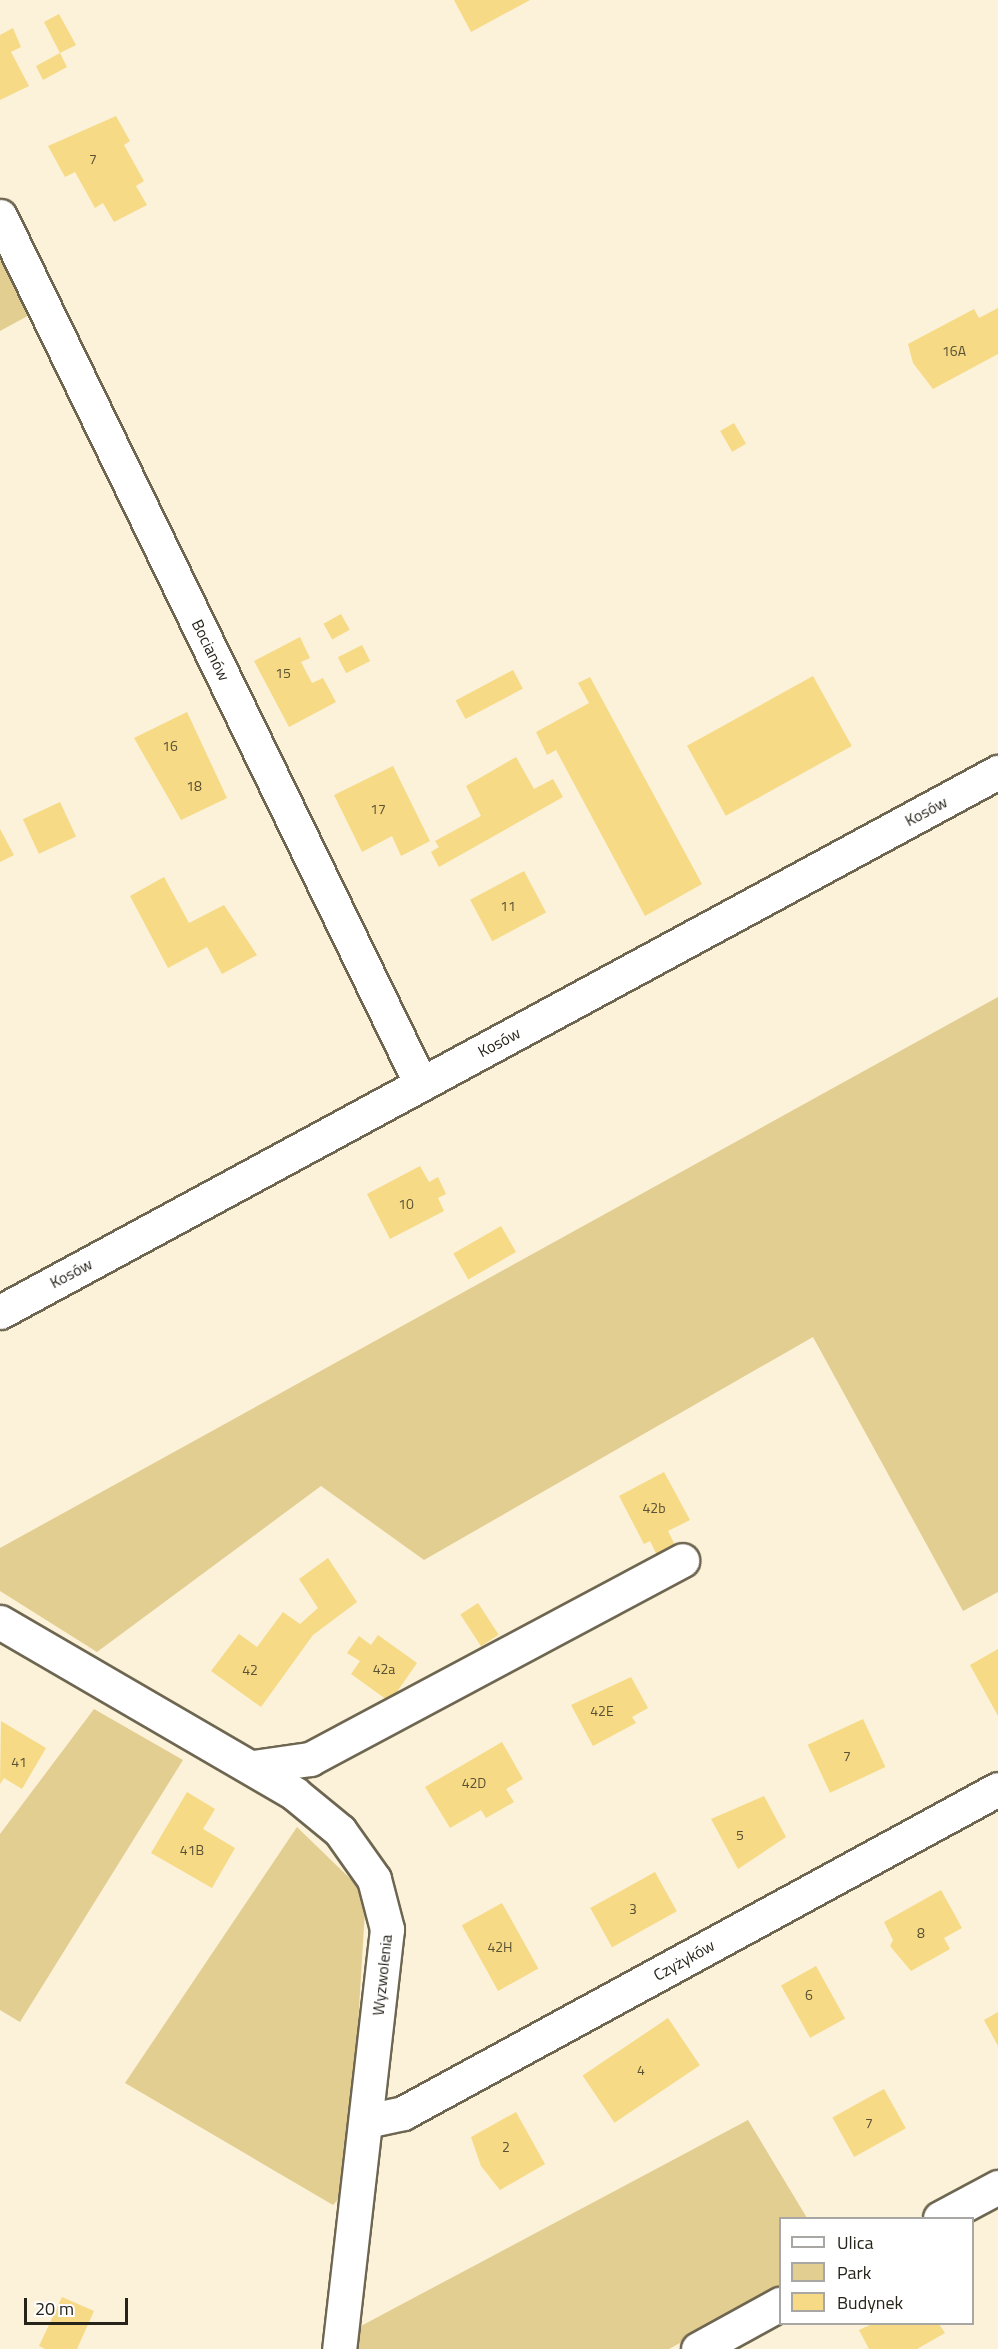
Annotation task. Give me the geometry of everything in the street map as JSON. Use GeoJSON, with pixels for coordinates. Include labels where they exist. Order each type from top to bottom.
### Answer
{"type":"FeatureCollection","features":[{"type":"Feature","properties":{"kind":"street","name":"Bocianów"},"geometry":{"type":"LineString","coordinates":[[0,216],[421,1084]]}},
{"type":"Feature","properties":{"kind":"street","name":"Kosów"},"geometry":{"type":"LineString","coordinates":[[0,1312],[998,772]]}},
{"type":"Feature","properties":{"kind":"street"},"geometry":{"type":"LineString","coordinates":[[253,1767],[310,1759],[682,1560]]}},
{"type":"Feature","properties":{"kind":"street","name":"Wyzwolenia"},"geometry":{"type":"LineString","coordinates":[[0,1622],[253,1767],[340,1831],[374,1879],[387,1929],[339,2349]]}},
{"type":"Feature","properties":{"kind":"street","name":"Czyżyków"},"geometry":{"type":"LineString","coordinates":[[366,2121],[403,2113],[998,1789]]}},
{"type":"Feature","properties":{"kind":"street"},"geometry":{"type":"LineString","coordinates":[[942,2217],[998,2187]]}},
{"type":"Feature","properties":{"kind":"street"},"geometry":{"type":"LineString","coordinates":[[698,2349],[779,2305]]}},
{"type":"Feature","properties":{"kind":"green space"},"geometry":{"type":"Polygon","coordinates":[[[0,241],[35,312],[0,331],[0,241]]]}},
{"type":"Feature","properties":{"kind":"green space"},"geometry":{"type":"Polygon","coordinates":[[[998,997],[998,1592],[963,1611],[813,1337],[424,1560],[321,1486],[97,1652],[0,1591],[0,1548],[998,997]]]}},
{"type":"Feature","properties":{"kind":"green space"},"geometry":{"type":"Polygon","coordinates":[[[94,1709],[183,1760],[20,2022],[0,2010],[0,1834],[94,1709]]]}},
{"type":"Feature","properties":{"kind":"green space"},"geometry":{"type":"Polygon","coordinates":[[[297,1827],[366,1894],[348,2189],[333,2205],[125,2083],[297,1827]]]}},
{"type":"Feature","properties":{"kind":"green space"},"geometry":{"type":"Polygon","coordinates":[[[748,2120],[806,2217],[779,2217],[779,2289],[669,2349],[357,2349],[359,2327],[748,2120]]]}},
{"type":"Feature","properties":{"kind":"building"},"geometry":{"type":"Polygon","coordinates":[[[454,0],[530,0],[471,32],[454,0]]]}},
{"type":"Feature","properties":{"kind":"building"},"geometry":{"type":"Polygon","coordinates":[[[59,14],[76,45],[60,53],[44,22],[59,14]]]}},
{"type":"Feature","properties":{"kind":"building"},"geometry":{"type":"Polygon","coordinates":[[[13,28],[21,47],[11,52],[29,86],[0,100],[0,35],[13,28]]]}},
{"type":"Feature","properties":{"kind":"building"},"geometry":{"type":"Polygon","coordinates":[[[60,53],[67,67],[43,80],[36,66],[60,53]]]}},
{"type":"Feature","properties":{"kind":"building"},"geometry":{"type":"Polygon","coordinates":[[[116,116],[130,141],[124,145],[144,181],[136,186],[147,205],[114,222],[103,203],[95,208],[75,172],[65,177],[48,146],[116,116]]]}},
{"type":"Feature","properties":{"kind":"building"},"geometry":{"type":"Polygon","coordinates":[[[998,308],[998,354],[933,389],[913,363],[908,344],[974,309],[979,318],[998,308]]]}},
{"type":"Feature","properties":{"kind":"building"},"geometry":{"type":"Polygon","coordinates":[[[734,423],[746,444],[732,452],[720,431],[734,423]]]}},
{"type":"Feature","properties":{"kind":"building"},"geometry":{"type":"Polygon","coordinates":[[[341,614],[350,630],[332,639],[324,624],[341,614]]]}},
{"type":"Feature","properties":{"kind":"building"},"geometry":{"type":"Polygon","coordinates":[[[300,637],[310,658],[301,662],[312,683],[323,678],[336,702],[289,727],[254,661],[300,637]]]}},
{"type":"Feature","properties":{"kind":"building"},"geometry":{"type":"Polygon","coordinates":[[[362,645],[370,661],[346,673],[338,657],[362,645]]]}},
{"type":"Feature","properties":{"kind":"building"},"geometry":{"type":"Polygon","coordinates":[[[513,670],[523,689],[465,719],[456,701],[513,670]]]}},
{"type":"Feature","properties":{"kind":"building"},"geometry":{"type":"Polygon","coordinates":[[[813,676],[852,746],[726,816],[687,746],[813,676]]]}},
{"type":"Feature","properties":{"kind":"building"},"geometry":{"type":"Polygon","coordinates":[[[590,677],[702,884],[645,916],[556,750],[547,755],[536,732],[589,703],[578,683],[590,677]]]}},
{"type":"Feature","properties":{"kind":"building"},"geometry":{"type":"Polygon","coordinates":[[[187,712],[227,798],[181,820],[134,738],[187,712]]]}},
{"type":"Feature","properties":{"kind":"building"},"geometry":{"type":"Polygon","coordinates":[[[516,757],[534,789],[553,779],[563,797],[439,867],[431,852],[439,847],[435,841],[481,816],[466,786],[516,757]]]}},
{"type":"Feature","properties":{"kind":"building"},"geometry":{"type":"Polygon","coordinates":[[[393,766],[430,841],[401,856],[392,836],[362,852],[334,795],[393,766]]]}},
{"type":"Feature","properties":{"kind":"building"},"geometry":{"type":"Polygon","coordinates":[[[60,802],[76,836],[39,854],[23,819],[60,802]]]}},
{"type":"Feature","properties":{"kind":"building"},"geometry":{"type":"Polygon","coordinates":[[[0,829],[14,855],[0,862],[0,829]]]}},
{"type":"Feature","properties":{"kind":"building"},"geometry":{"type":"Polygon","coordinates":[[[524,871],[546,912],[492,941],[470,900],[524,871]]]}},
{"type":"Feature","properties":{"kind":"building"},"geometry":{"type":"Polygon","coordinates":[[[164,877],[189,923],[224,905],[257,955],[222,974],[207,947],[168,968],[130,896],[164,877]]]}},
{"type":"Feature","properties":{"kind":"building"},"geometry":{"type":"Polygon","coordinates":[[[420,1166],[429,1182],[438,1177],[446,1194],[438,1198],[444,1211],[390,1239],[367,1194],[420,1166]]]}},
{"type":"Feature","properties":{"kind":"building"},"geometry":{"type":"Polygon","coordinates":[[[501,1226],[516,1252],[468,1279],[453,1254],[501,1226]]]}},
{"type":"Feature","properties":{"kind":"building"},"geometry":{"type":"Polygon","coordinates":[[[664,1472],[690,1520],[668,1531],[675,1545],[657,1555],[650,1541],[644,1544],[619,1496],[664,1472]]]}},
{"type":"Feature","properties":{"kind":"building"},"geometry":{"type":"Polygon","coordinates":[[[328,1558],[357,1602],[313,1635],[261,1707],[211,1671],[239,1634],[257,1647],[283,1612],[300,1624],[318,1608],[299,1579],[328,1558]]]}},
{"type":"Feature","properties":{"kind":"building"},"geometry":{"type":"Polygon","coordinates":[[[478,1603],[499,1635],[481,1646],[460,1614],[478,1603]]]}},
{"type":"Feature","properties":{"kind":"building"},"geometry":{"type":"Polygon","coordinates":[[[378,1635],[417,1663],[390,1702],[351,1674],[360,1661],[347,1653],[359,1636],[371,1645],[378,1635]]]}},
{"type":"Feature","properties":{"kind":"building"},"geometry":{"type":"Polygon","coordinates":[[[998,1649],[998,1716],[970,1665],[998,1649]]]}},
{"type":"Feature","properties":{"kind":"building"},"geometry":{"type":"Polygon","coordinates":[[[631,1677],[648,1708],[632,1717],[636,1723],[593,1746],[571,1705],[631,1677]]]}},
{"type":"Feature","properties":{"kind":"building"},"geometry":{"type":"Polygon","coordinates":[[[863,1719],[885,1767],[830,1793],[808,1745],[863,1719]]]}},
{"type":"Feature","properties":{"kind":"building"},"geometry":{"type":"Polygon","coordinates":[[[1,1721],[46,1748],[22,1789],[4,1778],[0,1784],[1,1721]]]}},
{"type":"Feature","properties":{"kind":"building"},"geometry":{"type":"Polygon","coordinates":[[[502,1742],[523,1779],[506,1789],[514,1802],[486,1818],[481,1810],[450,1828],[425,1787],[502,1742]]]}},
{"type":"Feature","properties":{"kind":"building"},"geometry":{"type":"Polygon","coordinates":[[[187,1792],[215,1809],[203,1829],[235,1848],[212,1888],[151,1853],[187,1792]]]}},
{"type":"Feature","properties":{"kind":"building"},"geometry":{"type":"Polygon","coordinates":[[[764,1796],[786,1837],[738,1869],[711,1819],[764,1796]]]}},
{"type":"Feature","properties":{"kind":"building"},"geometry":{"type":"Polygon","coordinates":[[[655,1872],[677,1911],[612,1947],[590,1908],[655,1872]]]}},
{"type":"Feature","properties":{"kind":"building"},"geometry":{"type":"Polygon","coordinates":[[[941,1890],[962,1928],[944,1938],[950,1949],[911,1971],[890,1946],[893,1940],[884,1922],[941,1890]]]}},
{"type":"Feature","properties":{"kind":"building"},"geometry":{"type":"Polygon","coordinates":[[[502,1903],[538,1969],[498,1991],[462,1925],[502,1903]]]}},
{"type":"Feature","properties":{"kind":"building"},"geometry":{"type":"Polygon","coordinates":[[[816,1966],[845,2018],[810,2038],[781,1985],[816,1966]]]}},
{"type":"Feature","properties":{"kind":"building"},"geometry":{"type":"Polygon","coordinates":[[[998,2012],[998,2046],[984,2020],[998,2012]]]}},
{"type":"Feature","properties":{"kind":"building"},"geometry":{"type":"Polygon","coordinates":[[[668,2018],[700,2065],[614,2123],[583,2076],[668,2018]]]}},
{"type":"Feature","properties":{"kind":"building"},"geometry":{"type":"Polygon","coordinates":[[[884,2089],[906,2128],[854,2157],[832,2118],[884,2089]]]}},
{"type":"Feature","properties":{"kind":"building"},"geometry":{"type":"Polygon","coordinates":[[[516,2112],[545,2164],[500,2190],[481,2166],[471,2137],[516,2112]]]}},
{"type":"Feature","properties":{"kind":"building"},"geometry":{"type":"Polygon","coordinates":[[[62,2297],[94,2311],[77,2349],[45,2349],[39,2346],[62,2297]]]}},
{"type":"Feature","properties":{"kind":"building"},"geometry":{"type":"Polygon","coordinates":[[[870,2325],[940,2325],[945,2333],[917,2349],[869,2349],[859,2330],[870,2325]]]}}]}
